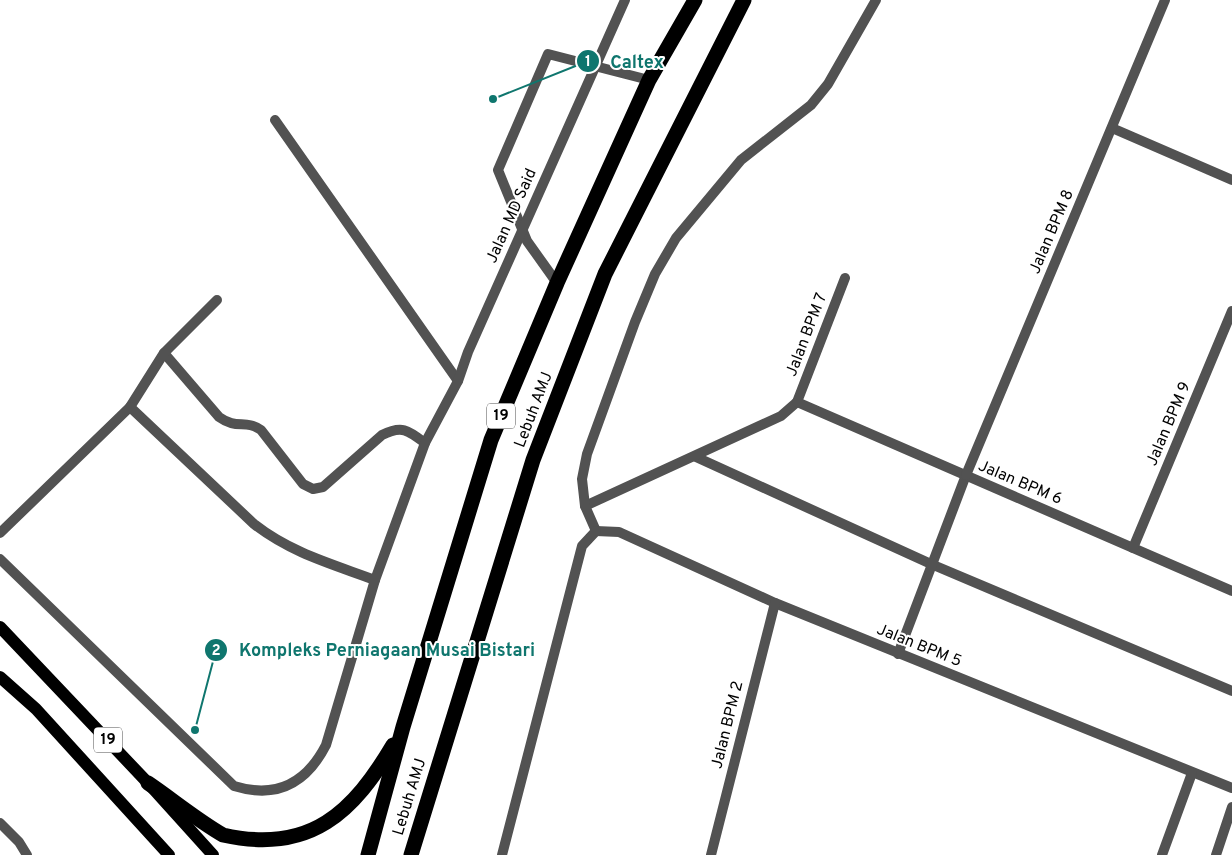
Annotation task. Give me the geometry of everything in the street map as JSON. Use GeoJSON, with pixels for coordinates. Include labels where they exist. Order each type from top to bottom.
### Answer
{"type":"FeatureCollection","features":[{"type":"Feature","properties":{"kind":"highway","name":"Lebuh AMJ"},"geometry":{"type":"LineString","coordinates":[[368,855],[403,727],[491,440],[557,283],[649,80],[695,0]]}},
{"type":"Feature","properties":{"kind":"highway","name":"Lebuh AMJ"},"geometry":{"type":"LineString","coordinates":[[411,855],[533,460],[605,274],[744,0]]}},
{"type":"Feature","properties":{"kind":"highway"},"geometry":{"type":"LineString","coordinates":[[148,783],[223,835],[254,848],[268,851],[289,850],[308,845],[323,836],[349,814],[403,727]]}},
{"type":"Feature","properties":{"kind":"main road","name":"19"},"geometry":{"type":"LineString","coordinates":[[0,627],[148,783],[213,855]]}},
{"type":"Feature","properties":{"kind":"main road","name":"19"},"geometry":{"type":"LineString","coordinates":[[0,677],[36,709],[169,855]]}},
{"type":"Feature","properties":{"kind":"street","name":"Jalan MD Said"},"geometry":{"type":"LineString","coordinates":[[0,559],[220,775],[234,786],[252,791],[271,791],[289,784],[317,762],[326,745],[375,580],[424,443],[458,381],[468,352],[522,229],[594,66],[626,0]]}},
{"type":"Feature","properties":{"kind":"street"},"geometry":{"type":"LineString","coordinates":[[502,855],[582,546],[596,531],[585,506],[582,479],[588,454],[635,322],[656,274],[676,238],[741,160],[810,104],[828,84],[876,0]]}},
{"type":"Feature","properties":{"kind":"street","name":"Jalan BPM 8"},"geometry":{"type":"LineString","coordinates":[[898,654],[966,476],[1165,0]]}},
{"type":"Feature","properties":{"kind":"street"},"geometry":{"type":"LineString","coordinates":[[557,283],[526,241],[498,170],[548,54],[649,80]]}},
{"type":"Feature","properties":{"kind":"street"},"geometry":{"type":"LineString","coordinates":[[275,120],[458,381]]}},
{"type":"Feature","properties":{"kind":"street"},"geometry":{"type":"LineString","coordinates":[[1112,128],[1232,180]]}},
{"type":"Feature","properties":{"kind":"street","name":"Jalan BPM 7"},"geometry":{"type":"LineString","coordinates":[[797,402],[845,278]]}},
{"type":"Feature","properties":{"kind":"street"},"geometry":{"type":"LineString","coordinates":[[0,533],[130,407],[164,353],[217,300]]}},
{"type":"Feature","properties":{"kind":"street","name":"Jalan BPM 9"},"geometry":{"type":"LineString","coordinates":[[1133,548],[1232,311]]}},
{"type":"Feature","properties":{"kind":"street"},"geometry":{"type":"LineString","coordinates":[[164,353],[219,417],[229,424],[252,424],[261,430],[303,484],[313,489],[323,487],[382,435],[394,429],[407,430],[424,443]]}},
{"type":"Feature","properties":{"kind":"street"},"geometry":{"type":"LineString","coordinates":[[585,506],[696,457],[781,416],[797,402]]}},
{"type":"Feature","properties":{"kind":"street","name":"Jalan BPM 6"},"geometry":{"type":"LineString","coordinates":[[797,402],[1232,591]]}},
{"type":"Feature","properties":{"kind":"street"},"geometry":{"type":"LineString","coordinates":[[130,407],[254,524],[275,540],[301,553],[375,580]]}},
{"type":"Feature","properties":{"kind":"street"},"geometry":{"type":"LineString","coordinates":[[696,457],[931,564],[1232,690]]}},
{"type":"Feature","properties":{"kind":"street","name":"Jalan BPM 5"},"geometry":{"type":"LineString","coordinates":[[596,531],[619,532],[775,603],[1232,788]]}},
{"type":"Feature","properties":{"kind":"street","name":"Jalan BPM 2"},"geometry":{"type":"LineString","coordinates":[[711,855],[775,603]]}},
{"type":"Feature","properties":{"kind":"street"},"geometry":{"type":"LineString","coordinates":[[1162,855],[1192,773]]}},
{"type":"Feature","properties":{"kind":"street"},"geometry":{"type":"LineString","coordinates":[[1216,855],[1232,808]]}},
{"type":"Feature","properties":{"kind":"street"},"geometry":{"type":"LineString","coordinates":[[0,823],[19,842],[27,855]]}},
{"type":"Feature","properties":{"kind":"place","name":"Caltex"},"geometry":{"type":"Point","coordinates":[493,99]}},
{"type":"Feature","properties":{"kind":"place","name":"Kompleks Perniagaan Musai Bistari"},"geometry":{"type":"Point","coordinates":[195,730]}}]}
